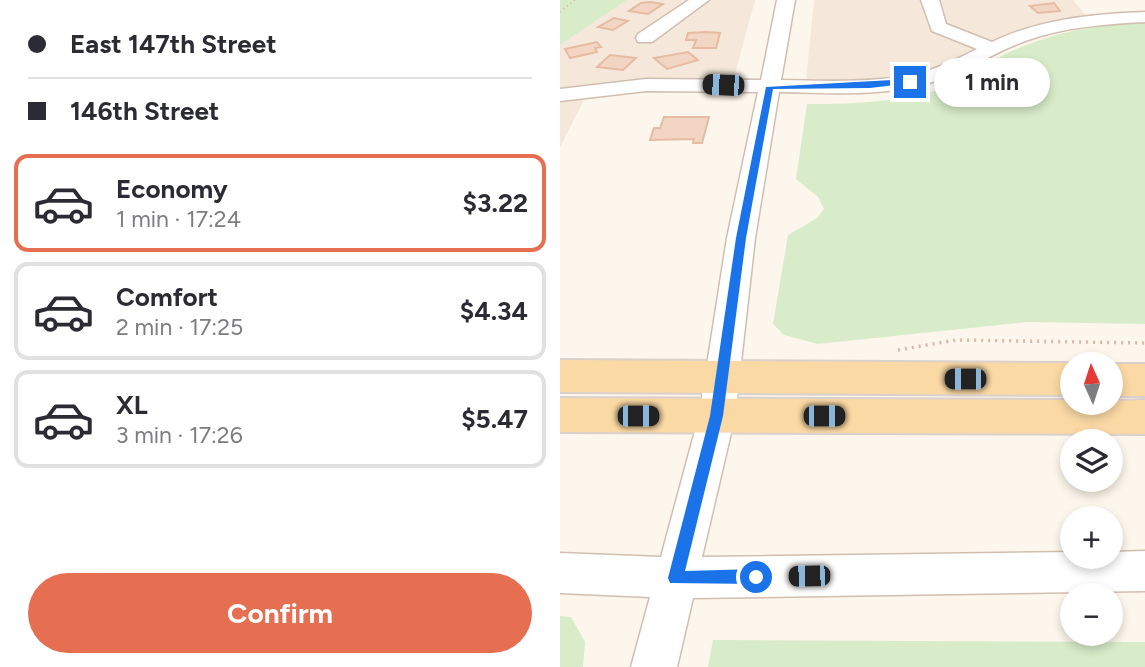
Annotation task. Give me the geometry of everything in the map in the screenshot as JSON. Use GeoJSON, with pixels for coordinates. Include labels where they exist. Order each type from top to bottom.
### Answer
{"type":"FeatureCollection","features":[{"type":"Feature","properties":{"kind":"main road"},"geometry":{"type":"LineString","coordinates":[[560,376],[719,397],[1145,417]]}},
{"type":"Feature","properties":{"kind":"main road"},"geometry":{"type":"LineString","coordinates":[[560,415],[719,397],[1060,380]]}},
{"type":"Feature","properties":{"kind":"main road"},"geometry":{"type":"LineString","coordinates":[[1124,380],[1145,380]]}},
{"type":"Feature","properties":{"kind":"street"},"geometry":{"type":"LineString","coordinates":[[645,38],[700,0]]}},
{"type":"Feature","properties":{"kind":"street"},"geometry":{"type":"LineString","coordinates":[[654,667],[719,397],[741,238],[786,0]]}},
{"type":"Feature","properties":{"kind":"street"},"geometry":{"type":"LineString","coordinates":[[930,0],[938,27],[992,49]]}},
{"type":"Feature","properties":{"kind":"street"},"geometry":{"type":"LineString","coordinates":[[1087,5],[1101,19]]}},
{"type":"Feature","properties":{"kind":"street"},"geometry":{"type":"LineString","coordinates":[[560,95],[619,86],[870,86],[910,82],[943,72],[992,49],[1061,25],[1101,19],[1145,17]]}},
{"type":"Feature","properties":{"kind":"street"},"geometry":{"type":"LineString","coordinates":[[560,573],[676,578],[1145,571]]}},
{"type":"Feature","properties":{"kind":"path"},"geometry":{"type":"LineString","coordinates":[[560,12],[575,0]]}},
{"type":"Feature","properties":{"kind":"shaded area"},"geometry":{"type":"Polygon","coordinates":[[[627,0],[755,0],[733,81],[623,82],[560,92],[560,45],[627,0]]]}},
{"type":"Feature","properties":{"kind":"shaded area"},"geometry":{"type":"Polygon","coordinates":[[[814,0],[1073,0],[1086,15],[1009,35],[937,67],[912,74],[854,81],[806,81],[814,0]]]}},
{"type":"Feature","properties":{"kind":"shaded area"},"geometry":{"type":"Polygon","coordinates":[[[587,94],[560,147],[560,100],[587,94]]]}},
{"type":"Feature","properties":{"kind":"green space"},"geometry":{"type":"Polygon","coordinates":[[[560,0],[627,0],[560,45],[560,0]]]}},
{"type":"Feature","properties":{"kind":"green space"},"geometry":{"type":"Polygon","coordinates":[[[1145,22],[1145,324],[1027,322],[818,344],[784,335],[773,324],[788,235],[817,218],[824,209],[818,197],[796,179],[807,104],[864,102],[924,94],[959,82],[1005,54],[1039,40],[1091,27],[1145,22]]]}},
{"type":"Feature","properties":{"kind":"green space"},"geometry":{"type":"Polygon","coordinates":[[[560,616],[571,617],[585,642],[583,667],[560,667],[560,616]]]}},
{"type":"Feature","properties":{"kind":"green space"},"geometry":{"type":"Polygon","coordinates":[[[713,640],[1060,642],[1060,646],[1123,646],[1123,642],[1145,642],[1145,667],[708,667],[713,640]]]}},
{"type":"Feature","properties":{"kind":"building"},"geometry":{"type":"Polygon","coordinates":[[[641,3],[663,4],[648,14],[629,11],[641,3]]]}},
{"type":"Feature","properties":{"kind":"building"},"geometry":{"type":"Polygon","coordinates":[[[1054,3],[1060,11],[1038,13],[1030,6],[1054,3]]]}},
{"type":"Feature","properties":{"kind":"building"},"geometry":{"type":"Polygon","coordinates":[[[614,18],[628,21],[613,30],[598,27],[614,18]]]}},
{"type":"Feature","properties":{"kind":"building"},"geometry":{"type":"Polygon","coordinates":[[[688,33],[720,33],[716,48],[693,48],[696,40],[686,40],[688,33]]]}},
{"type":"Feature","properties":{"kind":"building"},"geometry":{"type":"Polygon","coordinates":[[[597,42],[601,47],[595,48],[597,52],[570,58],[565,49],[597,42]]]}},
{"type":"Feature","properties":{"kind":"building"},"geometry":{"type":"Polygon","coordinates":[[[688,52],[698,60],[667,69],[654,58],[688,52]]]}},
{"type":"Feature","properties":{"kind":"building"},"geometry":{"type":"Polygon","coordinates":[[[610,55],[636,58],[623,70],[597,67],[610,55]]]}},
{"type":"Feature","properties":{"kind":"building"},"geometry":{"type":"Polygon","coordinates":[[[664,117],[709,117],[702,143],[693,143],[694,139],[650,140],[654,128],[660,128],[664,117]]]}},
{"type":"Feature","properties":{"kind":"route"},"geometry":{"type":"LineString","coordinates":[[756,577],[676,578],[717,416],[741,238],[769,87],[870,86],[910,82]]}}]}
